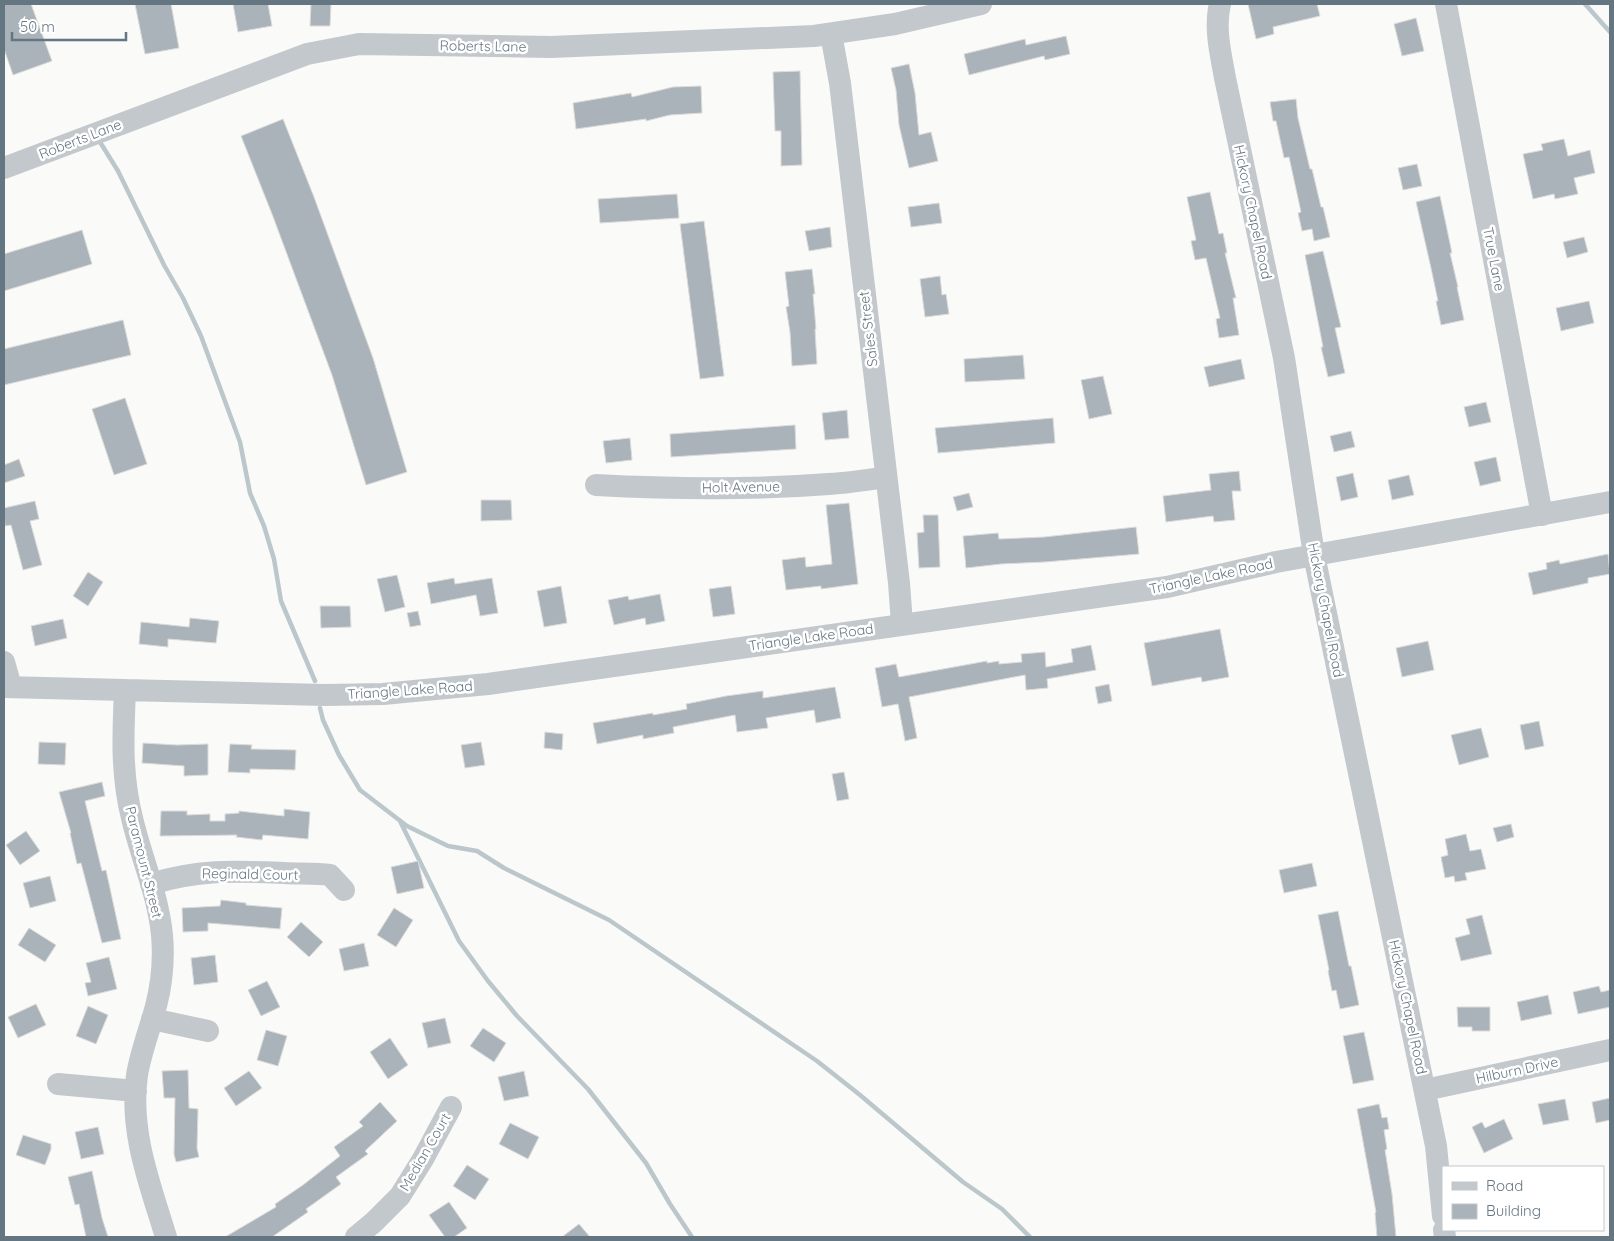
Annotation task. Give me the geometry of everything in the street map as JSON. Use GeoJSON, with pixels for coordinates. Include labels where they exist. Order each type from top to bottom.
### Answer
{"type":"FeatureCollection","features":[{"type":"Feature","properties":{"kind":"street","name":"Roberts Lane"},"geometry":{"type":"LineString","coordinates":[[4,168],[306,54],[359,44],[551,47],[814,36],[895,24],[981,4]]}},
{"type":"Feature","properties":{"kind":"street","name":"Hickory Chapel Road"},"geometry":{"type":"LineString","coordinates":[[1220,4],[1218,10],[1218,37],[1224,70],[1284,358],[1314,555],[1436,1146],[1442,1206]]}},
{"type":"Feature","properties":{"kind":"street","name":"True Lane"},"geometry":{"type":"LineString","coordinates":[[1446,4],[1542,515]]}},
{"type":"Feature","properties":{"kind":"street","name":"Sales Street"},"geometry":{"type":"LineString","coordinates":[[831,34],[841,93],[899,583],[902,624]]}},
{"type":"Feature","properties":{"kind":"street","name":"Holt Avenue"},"geometry":{"type":"LineString","coordinates":[[596,485],[726,488],[829,484],[886,477]]}},
{"type":"Feature","properties":{"kind":"street","name":"Triangle Lake Road"},"geometry":{"type":"LineString","coordinates":[[7,687],[325,695],[383,694],[488,684],[1167,587],[1276,562],[1610,502]]}},
{"type":"Feature","properties":{"kind":"street"},"geometry":{"type":"LineString","coordinates":[[4,662],[7,687]]}},
{"type":"Feature","properties":{"kind":"street","name":"Paramount Street"},"geometry":{"type":"LineString","coordinates":[[125,690],[122,743],[126,786],[132,818],[158,910],[162,952],[160,987],[140,1058],[136,1091],[136,1126],[139,1144],[166,1237]]}},
{"type":"Feature","properties":{"kind":"street","name":"Reginald Court"},"geometry":{"type":"LineString","coordinates":[[151,884],[193,873],[236,871],[330,875],[344,890]]}},
{"type":"Feature","properties":{"kind":"street"},"geometry":{"type":"LineString","coordinates":[[152,1019],[208,1031]]}},
{"type":"Feature","properties":{"kind":"street","name":"Hilburn Drive"},"geometry":{"type":"LineString","coordinates":[[1425,1090],[1610,1050]]}},
{"type":"Feature","properties":{"kind":"street"},"geometry":{"type":"LineString","coordinates":[[58,1084],[136,1091]]}},
{"type":"Feature","properties":{"kind":"street","name":"Median Court"},"geometry":{"type":"LineString","coordinates":[[356,1237],[400,1196],[451,1108]]}},
{"type":"Feature","properties":{"kind":"building"},"geometry":{"type":"Polygon","coordinates":[[[4,4],[31,4],[52,61],[13,75],[4,49],[4,4]]]}},
{"type":"Feature","properties":{"kind":"building"},"geometry":{"type":"Polygon","coordinates":[[[135,4],[171,4],[179,48],[145,54],[135,4]]]}},
{"type":"Feature","properties":{"kind":"building"},"geometry":{"type":"Polygon","coordinates":[[[233,4],[268,4],[272,26],[238,32],[233,4]]]}},
{"type":"Feature","properties":{"kind":"building"},"geometry":{"type":"Polygon","coordinates":[[[311,4],[331,4],[330,26],[310,26],[311,4]]]}},
{"type":"Feature","properties":{"kind":"building"},"geometry":{"type":"Polygon","coordinates":[[[1248,4],[1317,4],[1320,16],[1273,27],[1274,34],[1256,39],[1248,4]]]}},
{"type":"Feature","properties":{"kind":"building"},"geometry":{"type":"Polygon","coordinates":[[[1416,18],[1424,51],[1402,56],[1394,24],[1416,18]]]}},
{"type":"Feature","properties":{"kind":"building"},"geometry":{"type":"Polygon","coordinates":[[[1066,36],[1070,54],[1045,60],[1044,56],[969,75],[964,54],[1025,39],[1026,45],[1066,36]]]}},
{"type":"Feature","properties":{"kind":"building"},"geometry":{"type":"Polygon","coordinates":[[[909,64],[915,93],[919,135],[931,132],[938,161],[909,168],[899,125],[896,90],[891,68],[909,64]]]}},
{"type":"Feature","properties":{"kind":"building"},"geometry":{"type":"Polygon","coordinates":[[[800,71],[802,165],[781,166],[781,131],[775,131],[773,72],[800,71]]]}},
{"type":"Feature","properties":{"kind":"building"},"geometry":{"type":"Polygon","coordinates":[[[701,86],[702,113],[670,115],[646,121],[646,119],[576,129],[573,103],[631,93],[632,97],[673,87],[701,86]]]}},
{"type":"Feature","properties":{"kind":"building"},"geometry":{"type":"Polygon","coordinates":[[[1296,99],[1298,118],[1310,169],[1312,169],[1330,237],[1314,241],[1312,229],[1302,231],[1298,213],[1301,212],[1289,157],[1284,158],[1276,121],[1273,121],[1270,102],[1296,99]]]}},
{"type":"Feature","properties":{"kind":"building"},"geometry":{"type":"Polygon","coordinates":[[[283,119],[314,197],[373,358],[407,472],[366,485],[332,375],[241,136],[283,119]]]}},
{"type":"Feature","properties":{"kind":"building"},"geometry":{"type":"Polygon","coordinates":[[[1564,139],[1568,156],[1590,150],[1595,173],[1574,178],[1578,194],[1555,199],[1554,194],[1533,199],[1523,154],[1543,150],[1541,144],[1564,139]]]}},
{"type":"Feature","properties":{"kind":"building"},"geometry":{"type":"Polygon","coordinates":[[[1417,164],[1422,186],[1403,190],[1398,168],[1417,164]]]}},
{"type":"Feature","properties":{"kind":"building"},"geometry":{"type":"Polygon","coordinates":[[[1210,192],[1219,234],[1223,233],[1227,253],[1225,253],[1236,298],[1233,298],[1239,335],[1219,338],[1216,319],[1220,318],[1206,258],[1195,260],[1191,241],[1196,240],[1187,197],[1210,192]]]}},
{"type":"Feature","properties":{"kind":"building"},"geometry":{"type":"Polygon","coordinates":[[[677,194],[679,218],[600,223],[598,199],[677,194]]]}},
{"type":"Feature","properties":{"kind":"building"},"geometry":{"type":"Polygon","coordinates":[[[1440,196],[1464,320],[1441,325],[1436,301],[1438,301],[1416,202],[1440,196]]]}},
{"type":"Feature","properties":{"kind":"building"},"geometry":{"type":"Polygon","coordinates":[[[939,203],[942,223],[911,227],[908,207],[939,203]]]}},
{"type":"Feature","properties":{"kind":"building"},"geometry":{"type":"Polygon","coordinates":[[[704,221],[724,376],[700,379],[680,224],[704,221]]]}},
{"type":"Feature","properties":{"kind":"building"},"geometry":{"type":"Polygon","coordinates":[[[830,227],[832,247],[809,251],[805,231],[830,227]]]}},
{"type":"Feature","properties":{"kind":"building"},"geometry":{"type":"Polygon","coordinates":[[[82,230],[92,264],[4,291],[4,254],[82,230]]]}},
{"type":"Feature","properties":{"kind":"building"},"geometry":{"type":"Polygon","coordinates":[[[1584,237],[1588,252],[1567,258],[1563,242],[1584,237]]]}},
{"type":"Feature","properties":{"kind":"building"},"geometry":{"type":"Polygon","coordinates":[[[1323,251],[1341,327],[1335,328],[1345,373],[1328,377],[1305,255],[1323,251]]]}},
{"type":"Feature","properties":{"kind":"building"},"geometry":{"type":"Polygon","coordinates":[[[812,269],[815,294],[813,294],[817,364],[792,366],[786,307],[789,306],[785,272],[812,269]]]}},
{"type":"Feature","properties":{"kind":"building"},"geometry":{"type":"Polygon","coordinates":[[[940,276],[942,295],[946,294],[949,314],[925,317],[920,279],[940,276]]]}},
{"type":"Feature","properties":{"kind":"building"},"geometry":{"type":"Polygon","coordinates":[[[1589,301],[1594,323],[1561,331],[1556,308],[1589,301]]]}},
{"type":"Feature","properties":{"kind":"building"},"geometry":{"type":"Polygon","coordinates":[[[123,320],[131,355],[4,385],[4,349],[123,320]]]}},
{"type":"Feature","properties":{"kind":"building"},"geometry":{"type":"Polygon","coordinates":[[[1023,355],[1025,379],[965,382],[964,359],[1023,355]]]}},
{"type":"Feature","properties":{"kind":"building"},"geometry":{"type":"Polygon","coordinates":[[[1241,359],[1245,379],[1209,387],[1204,367],[1241,359]]]}},
{"type":"Feature","properties":{"kind":"building"},"geometry":{"type":"Polygon","coordinates":[[[1103,376],[1112,414],[1089,419],[1081,380],[1103,376]]]}},
{"type":"Feature","properties":{"kind":"building"},"geometry":{"type":"Polygon","coordinates":[[[125,398],[147,464],[114,475],[92,409],[125,398]]]}},
{"type":"Feature","properties":{"kind":"building"},"geometry":{"type":"Polygon","coordinates":[[[1486,402],[1491,422],[1469,427],[1464,407],[1486,402]]]}},
{"type":"Feature","properties":{"kind":"building"},"geometry":{"type":"Polygon","coordinates":[[[847,410],[849,438],[825,440],[822,413],[847,410]]]}},
{"type":"Feature","properties":{"kind":"building"},"geometry":{"type":"Polygon","coordinates":[[[1053,418],[1055,443],[938,453],[935,428],[1053,418]]]}},
{"type":"Feature","properties":{"kind":"building"},"geometry":{"type":"Polygon","coordinates":[[[795,425],[796,449],[671,457],[670,434],[795,425]]]}},
{"type":"Feature","properties":{"kind":"building"},"geometry":{"type":"Polygon","coordinates":[[[1351,431],[1355,447],[1334,452],[1330,436],[1351,431]]]}},
{"type":"Feature","properties":{"kind":"building"},"geometry":{"type":"Polygon","coordinates":[[[630,438],[632,460],[606,463],[603,441],[630,438]]]}},
{"type":"Feature","properties":{"kind":"building"},"geometry":{"type":"Polygon","coordinates":[[[1496,457],[1501,481],[1480,486],[1474,462],[1496,457]]]}},
{"type":"Feature","properties":{"kind":"building"},"geometry":{"type":"Polygon","coordinates":[[[19,459],[25,476],[4,483],[4,465],[19,459]]]}},
{"type":"Feature","properties":{"kind":"building"},"geometry":{"type":"Polygon","coordinates":[[[1239,471],[1241,491],[1232,491],[1235,520],[1214,522],[1213,516],[1166,522],[1163,496],[1211,490],[1209,474],[1239,471]]]}},
{"type":"Feature","properties":{"kind":"building"},"geometry":{"type":"Polygon","coordinates":[[[1353,473],[1358,497],[1341,501],[1336,477],[1353,473]]]}},
{"type":"Feature","properties":{"kind":"building"},"geometry":{"type":"Polygon","coordinates":[[[1409,475],[1414,495],[1392,500],[1388,480],[1409,475]]]}},
{"type":"Feature","properties":{"kind":"building"},"geometry":{"type":"Polygon","coordinates":[[[969,493],[973,507],[957,511],[953,497],[969,493]]]}},
{"type":"Feature","properties":{"kind":"building"},"geometry":{"type":"Polygon","coordinates":[[[481,500],[511,500],[512,520],[481,521],[481,500]]]}},
{"type":"Feature","properties":{"kind":"building"},"geometry":{"type":"Polygon","coordinates":[[[35,501],[39,519],[30,521],[42,565],[23,570],[11,525],[5,526],[4,508],[35,501]]]}},
{"type":"Feature","properties":{"kind":"building"},"geometry":{"type":"Polygon","coordinates":[[[849,503],[858,584],[821,589],[821,586],[786,590],[782,560],[805,557],[806,567],[832,564],[826,505],[849,503]]]}},
{"type":"Feature","properties":{"kind":"building"},"geometry":{"type":"Polygon","coordinates":[[[923,515],[938,515],[940,567],[919,568],[917,533],[924,532],[923,515]]]}},
{"type":"Feature","properties":{"kind":"building"},"geometry":{"type":"Polygon","coordinates":[[[1136,527],[1139,554],[966,568],[963,536],[998,533],[999,539],[1044,537],[1136,527]]]}},
{"type":"Feature","properties":{"kind":"building"},"geometry":{"type":"Polygon","coordinates":[[[1608,554],[1610,574],[1588,578],[1588,583],[1533,595],[1528,573],[1547,569],[1546,563],[1559,560],[1560,564],[1608,554]]]}},
{"type":"Feature","properties":{"kind":"building"},"geometry":{"type":"Polygon","coordinates":[[[88,572],[103,582],[88,606],[73,596],[88,572]]]}},
{"type":"Feature","properties":{"kind":"building"},"geometry":{"type":"Polygon","coordinates":[[[397,575],[405,607],[385,612],[377,579],[397,575]]]}},
{"type":"Feature","properties":{"kind":"building"},"geometry":{"type":"Polygon","coordinates":[[[454,578],[455,584],[492,578],[498,613],[480,616],[476,595],[431,604],[427,583],[454,578]]]}},
{"type":"Feature","properties":{"kind":"building"},"geometry":{"type":"Polygon","coordinates":[[[561,586],[567,623],[544,627],[537,591],[561,586]]]}},
{"type":"Feature","properties":{"kind":"building"},"geometry":{"type":"Polygon","coordinates":[[[731,586],[735,614],[713,617],[709,589],[731,586]]]}},
{"type":"Feature","properties":{"kind":"building"},"geometry":{"type":"Polygon","coordinates":[[[660,594],[665,621],[646,625],[645,618],[614,625],[608,600],[628,596],[629,600],[660,594]]]}},
{"type":"Feature","properties":{"kind":"building"},"geometry":{"type":"Polygon","coordinates":[[[320,606],[350,606],[351,627],[321,628],[320,606]]]}},
{"type":"Feature","properties":{"kind":"building"},"geometry":{"type":"Polygon","coordinates":[[[418,611],[421,625],[410,627],[407,613],[418,611]]]}},
{"type":"Feature","properties":{"kind":"building"},"geometry":{"type":"Polygon","coordinates":[[[190,618],[219,621],[216,643],[168,639],[168,647],[139,644],[141,622],[189,627],[190,618]]]}},
{"type":"Feature","properties":{"kind":"building"},"geometry":{"type":"Polygon","coordinates":[[[63,619],[67,638],[35,646],[31,626],[63,619]]]}},
{"type":"Feature","properties":{"kind":"building"},"geometry":{"type":"Polygon","coordinates":[[[1220,629],[1229,677],[1202,682],[1201,677],[1152,686],[1144,643],[1220,629]]]}},
{"type":"Feature","properties":{"kind":"building"},"geometry":{"type":"Polygon","coordinates":[[[1428,641],[1434,670],[1402,677],[1396,648],[1428,641]]]}},
{"type":"Feature","properties":{"kind":"building"},"geometry":{"type":"Polygon","coordinates":[[[1091,645],[1096,670],[1047,679],[1048,688],[1026,690],[1025,675],[909,697],[917,738],[905,741],[898,704],[882,707],[875,668],[896,664],[899,677],[987,661],[987,663],[999,661],[999,664],[1022,662],[1021,654],[1045,652],[1046,667],[1073,662],[1071,649],[1091,645]]]}},
{"type":"Feature","properties":{"kind":"building"},"geometry":{"type":"Polygon","coordinates":[[[1109,684],[1112,701],[1098,704],[1095,687],[1109,684]]]}},
{"type":"Feature","properties":{"kind":"building"},"geometry":{"type":"Polygon","coordinates":[[[835,687],[841,718],[816,723],[814,710],[766,718],[768,728],[737,732],[735,715],[673,727],[674,733],[643,739],[643,735],[597,744],[593,723],[687,709],[686,704],[726,696],[763,691],[763,698],[835,687]]]}},
{"type":"Feature","properties":{"kind":"building"},"geometry":{"type":"Polygon","coordinates":[[[1539,721],[1544,746],[1525,750],[1520,725],[1539,721]]]}},
{"type":"Feature","properties":{"kind":"building"},"geometry":{"type":"Polygon","coordinates":[[[1481,728],[1489,757],[1459,765],[1451,735],[1481,728]]]}},
{"type":"Feature","properties":{"kind":"building"},"geometry":{"type":"Polygon","coordinates":[[[545,732],[563,734],[562,750],[544,748],[545,732]]]}},
{"type":"Feature","properties":{"kind":"building"},"geometry":{"type":"Polygon","coordinates":[[[39,742],[66,743],[65,765],[38,764],[39,742]]]}},
{"type":"Feature","properties":{"kind":"building"},"geometry":{"type":"Polygon","coordinates":[[[481,742],[485,765],[465,768],[461,745],[481,742]]]}},
{"type":"Feature","properties":{"kind":"building"},"geometry":{"type":"Polygon","coordinates":[[[143,743],[208,744],[208,775],[184,776],[184,766],[142,763],[143,743]]]}},
{"type":"Feature","properties":{"kind":"building"},"geometry":{"type":"Polygon","coordinates":[[[230,744],[252,745],[251,749],[296,750],[295,770],[250,769],[250,773],[228,772],[230,744]]]}},
{"type":"Feature","properties":{"kind":"building"},"geometry":{"type":"Polygon","coordinates":[[[844,772],[849,799],[837,801],[832,774],[844,772]]]}},
{"type":"Feature","properties":{"kind":"building"},"geometry":{"type":"Polygon","coordinates":[[[102,782],[105,796],[85,801],[102,871],[106,870],[121,939],[102,943],[81,863],[77,864],[71,833],[59,792],[102,782]]]}},
{"type":"Feature","properties":{"kind":"building"},"geometry":{"type":"Polygon","coordinates":[[[284,809],[310,812],[308,839],[263,835],[262,840],[236,837],[237,835],[160,836],[161,811],[187,811],[187,815],[210,814],[210,821],[225,821],[225,814],[239,813],[239,811],[284,816],[284,809]]]}},
{"type":"Feature","properties":{"kind":"building"},"geometry":{"type":"Polygon","coordinates":[[[1511,824],[1514,837],[1497,842],[1493,828],[1511,824]]]}},
{"type":"Feature","properties":{"kind":"building"},"geometry":{"type":"Polygon","coordinates":[[[26,831],[40,851],[20,865],[6,845],[26,831]]]}},
{"type":"Feature","properties":{"kind":"building"},"geometry":{"type":"Polygon","coordinates":[[[1466,834],[1470,851],[1481,849],[1486,869],[1465,873],[1467,880],[1455,882],[1454,876],[1445,878],[1441,857],[1448,855],[1445,839],[1466,834]]]}},
{"type":"Feature","properties":{"kind":"building"},"geometry":{"type":"Polygon","coordinates":[[[418,861],[424,888],[397,894],[391,867],[418,861]]]}},
{"type":"Feature","properties":{"kind":"building"},"geometry":{"type":"Polygon","coordinates":[[[1312,863],[1317,886],[1284,893],[1279,870],[1312,863]]]}},
{"type":"Feature","properties":{"kind":"building"},"geometry":{"type":"Polygon","coordinates":[[[50,876],[56,901],[30,908],[23,883],[50,876]]]}},
{"type":"Feature","properties":{"kind":"building"},"geometry":{"type":"Polygon","coordinates":[[[221,900],[246,903],[246,905],[282,908],[280,929],[208,923],[208,931],[183,932],[182,908],[220,906],[221,900]]]}},
{"type":"Feature","properties":{"kind":"building"},"geometry":{"type":"Polygon","coordinates":[[[394,908],[413,920],[396,947],[377,935],[394,908]]]}},
{"type":"Feature","properties":{"kind":"building"},"geometry":{"type":"Polygon","coordinates":[[[1338,911],[1359,1005],[1340,1009],[1336,990],[1332,991],[1318,915],[1338,911]]]}},
{"type":"Feature","properties":{"kind":"building"},"geometry":{"type":"Polygon","coordinates":[[[1482,915],[1492,954],[1461,961],[1455,938],[1470,934],[1466,919],[1482,915]]]}},
{"type":"Feature","properties":{"kind":"building"},"geometry":{"type":"Polygon","coordinates":[[[301,922],[323,942],[309,957],[287,937],[301,922]]]}},
{"type":"Feature","properties":{"kind":"building"},"geometry":{"type":"Polygon","coordinates":[[[29,928],[56,945],[45,962],[18,945],[29,928]]]}},
{"type":"Feature","properties":{"kind":"building"},"geometry":{"type":"Polygon","coordinates":[[[364,943],[369,966],[344,971],[339,949],[364,943]]]}},
{"type":"Feature","properties":{"kind":"building"},"geometry":{"type":"Polygon","coordinates":[[[215,955],[218,982],[194,985],[191,958],[215,955]]]}},
{"type":"Feature","properties":{"kind":"building"},"geometry":{"type":"Polygon","coordinates":[[[109,957],[117,989],[88,996],[85,983],[91,982],[86,963],[109,957]]]}},
{"type":"Feature","properties":{"kind":"building"},"geometry":{"type":"Polygon","coordinates":[[[267,981],[280,1007],[261,1016],[248,990],[267,981]]]}},
{"type":"Feature","properties":{"kind":"building"},"geometry":{"type":"Polygon","coordinates":[[[1599,986],[1601,992],[1610,990],[1610,1007],[1578,1014],[1573,992],[1599,986]]]}},
{"type":"Feature","properties":{"kind":"building"},"geometry":{"type":"Polygon","coordinates":[[[1548,995],[1552,1014],[1521,1021],[1517,1002],[1548,995]]]}},
{"type":"Feature","properties":{"kind":"building"},"geometry":{"type":"Polygon","coordinates":[[[36,1004],[46,1025],[18,1038],[8,1017],[36,1004]]]}},
{"type":"Feature","properties":{"kind":"building"},"geometry":{"type":"Polygon","coordinates":[[[88,1006],[108,1015],[96,1044],[76,1036],[88,1006]]]}},
{"type":"Feature","properties":{"kind":"building"},"geometry":{"type":"Polygon","coordinates":[[[1457,1007],[1490,1007],[1490,1031],[1472,1031],[1472,1027],[1458,1027],[1457,1007]]]}},
{"type":"Feature","properties":{"kind":"building"},"geometry":{"type":"Polygon","coordinates":[[[445,1018],[451,1043],[428,1048],[422,1023],[445,1018]]]}},
{"type":"Feature","properties":{"kind":"building"},"geometry":{"type":"Polygon","coordinates":[[[483,1028],[506,1043],[494,1062],[470,1046],[483,1028]]]}},
{"type":"Feature","properties":{"kind":"building"},"geometry":{"type":"Polygon","coordinates":[[[266,1030],[287,1036],[278,1066],[257,1060],[266,1030]]]}},
{"type":"Feature","properties":{"kind":"building"},"geometry":{"type":"Polygon","coordinates":[[[1364,1032],[1374,1080],[1353,1084],[1343,1036],[1364,1032]]]}},
{"type":"Feature","properties":{"kind":"building"},"geometry":{"type":"Polygon","coordinates":[[[390,1038],[408,1065],[388,1079],[370,1052],[390,1038]]]}},
{"type":"Feature","properties":{"kind":"building"},"geometry":{"type":"Polygon","coordinates":[[[188,1070],[189,1108],[198,1109],[197,1148],[199,1157],[176,1162],[174,1154],[175,1098],[164,1098],[162,1071],[188,1070]]]}},
{"type":"Feature","properties":{"kind":"building"},"geometry":{"type":"Polygon","coordinates":[[[249,1071],[262,1088],[236,1106],[224,1088],[249,1071]]]}},
{"type":"Feature","properties":{"kind":"building"},"geometry":{"type":"Polygon","coordinates":[[[524,1071],[529,1096],[504,1101],[498,1077],[524,1071]]]}},
{"type":"Feature","properties":{"kind":"building"},"geometry":{"type":"Polygon","coordinates":[[[1610,1098],[1610,1120],[1596,1123],[1592,1102],[1610,1098]]]}},
{"type":"Feature","properties":{"kind":"building"},"geometry":{"type":"Polygon","coordinates":[[[1565,1099],[1569,1120],[1543,1125],[1538,1104],[1565,1099]]]}},
{"type":"Feature","properties":{"kind":"building"},"geometry":{"type":"Polygon","coordinates":[[[380,1102],[397,1121],[365,1151],[368,1154],[336,1177],[341,1184],[306,1209],[308,1212],[272,1237],[225,1237],[276,1207],[275,1204],[340,1156],[334,1147],[363,1126],[359,1122],[380,1102]]]}},
{"type":"Feature","properties":{"kind":"building"},"geometry":{"type":"Polygon","coordinates":[[[1379,1104],[1382,1118],[1387,1117],[1389,1129],[1384,1130],[1387,1149],[1385,1150],[1396,1237],[1377,1237],[1376,1212],[1357,1109],[1379,1104]]]}},
{"type":"Feature","properties":{"kind":"building"},"geometry":{"type":"Polygon","coordinates":[[[1504,1119],[1513,1139],[1484,1153],[1472,1127],[1482,1122],[1485,1128],[1504,1119]]]}},
{"type":"Feature","properties":{"kind":"building"},"geometry":{"type":"Polygon","coordinates":[[[510,1123],[539,1137],[528,1159],[499,1144],[510,1123]]]}},
{"type":"Feature","properties":{"kind":"building"},"geometry":{"type":"Polygon","coordinates":[[[98,1127],[104,1154],[81,1159],[75,1132],[98,1127]]]}},
{"type":"Feature","properties":{"kind":"building"},"geometry":{"type":"Polygon","coordinates":[[[23,1135],[51,1144],[45,1165],[16,1155],[23,1135]]]}},
{"type":"Feature","properties":{"kind":"building"},"geometry":{"type":"Polygon","coordinates":[[[467,1165],[489,1179],[475,1200],[453,1186],[467,1165]]]}},
{"type":"Feature","properties":{"kind":"building"},"geometry":{"type":"Polygon","coordinates":[[[92,1171],[108,1237],[86,1237],[79,1204],[75,1205],[68,1177],[92,1171]]]}},
{"type":"Feature","properties":{"kind":"building"},"geometry":{"type":"Polygon","coordinates":[[[449,1202],[467,1228],[454,1237],[445,1237],[429,1215],[449,1202]]]}},
{"type":"Feature","properties":{"kind":"building"},"geometry":{"type":"Polygon","coordinates":[[[579,1224],[590,1237],[562,1237],[579,1224]]]}},
{"type":"Feature","properties":{"kind":"waterway"},"geometry":{"type":"LineString","coordinates":[[1585,4],[1610,32]]}},
{"type":"Feature","properties":{"kind":"waterway"},"geometry":{"type":"LineString","coordinates":[[100,142],[118,171],[201,336],[240,442],[250,493],[264,526],[274,559],[281,601],[315,681]]}},
{"type":"Feature","properties":{"kind":"waterway"},"geometry":{"type":"LineString","coordinates":[[320,708],[323,720],[339,755],[360,790],[407,826],[448,846],[477,851],[504,868],[609,920],[817,1061],[963,1182],[1002,1209],[1030,1237]]}},
{"type":"Feature","properties":{"kind":"waterway"},"geometry":{"type":"LineString","coordinates":[[400,821],[459,941],[488,981],[517,1016],[588,1089],[646,1163],[692,1237]]}}]}
